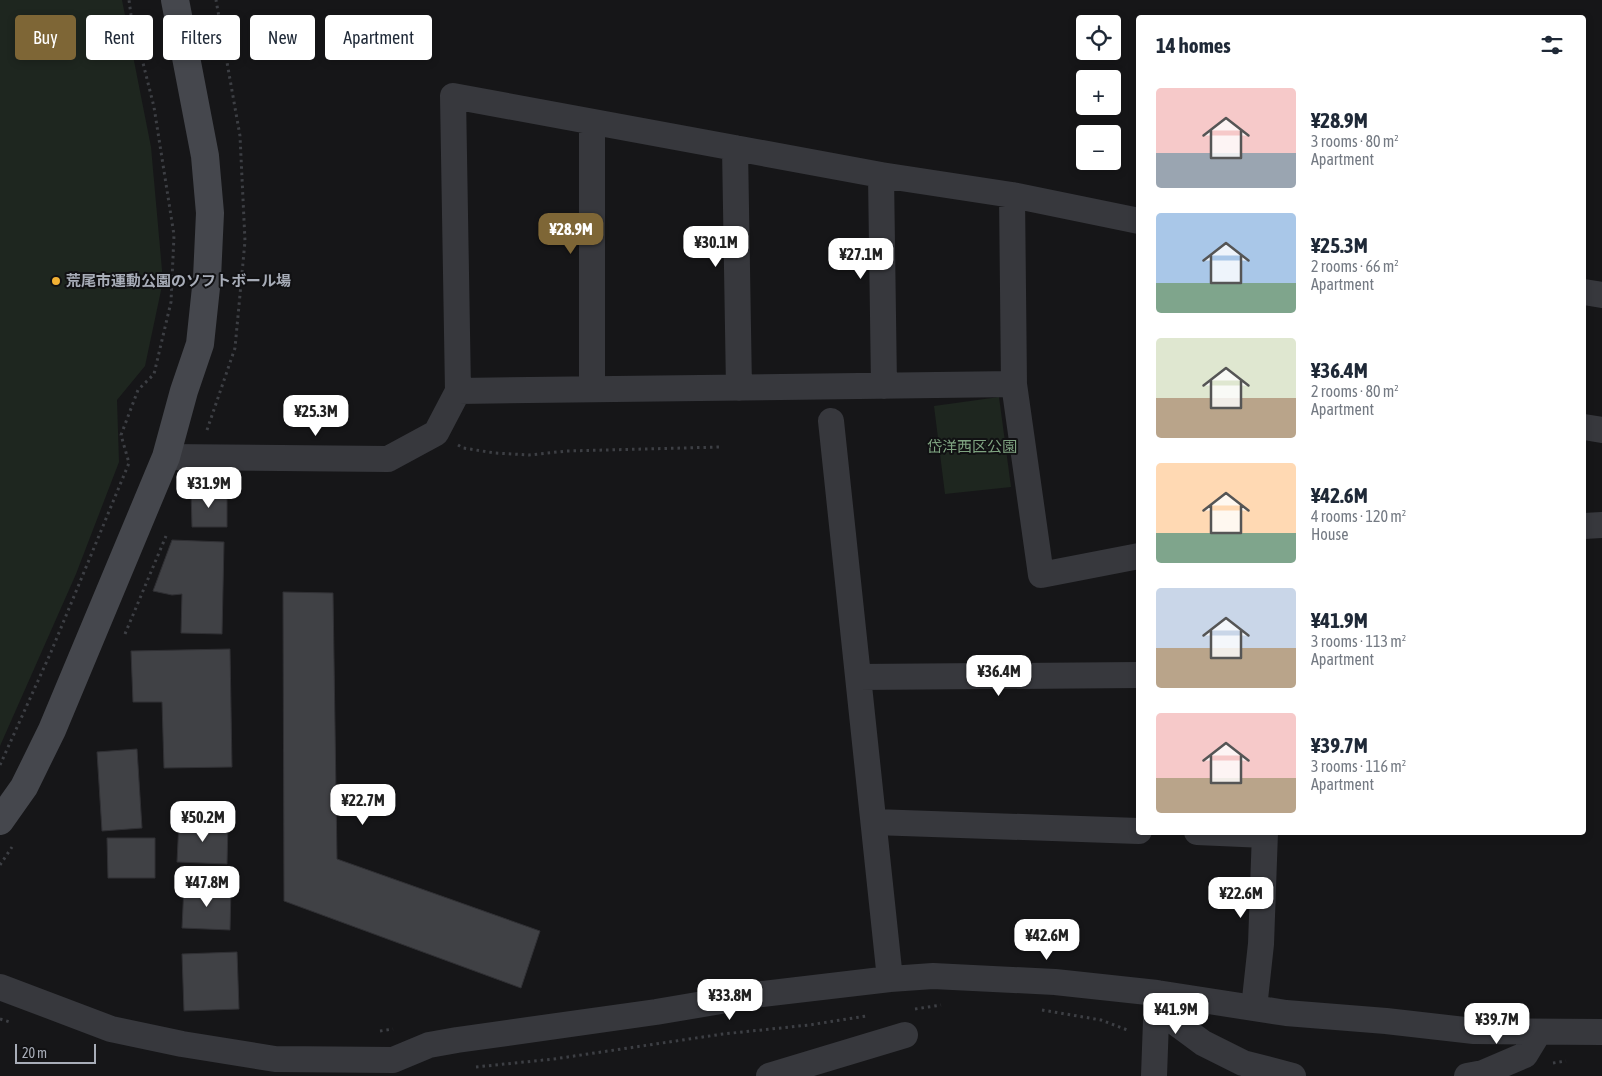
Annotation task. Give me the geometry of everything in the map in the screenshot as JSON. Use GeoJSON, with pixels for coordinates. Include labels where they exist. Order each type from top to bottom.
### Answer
{"type":"FeatureCollection","features":[{"type":"Feature","properties":{"kind":"street"},"geometry":{"type":"LineString","coordinates":[[0,821],[24,787],[52,730],[166,457],[184,391],[200,344],[207,278],[210,214],[205,156],[175,0]]}},
{"type":"Feature","properties":{"kind":"street"},"geometry":{"type":"LineString","coordinates":[[166,457],[388,459],[436,433],[458,391],[453,96],[880,175],[1012,195],[1136,220]]}},
{"type":"Feature","properties":{"kind":"street"},"geometry":{"type":"LineString","coordinates":[[592,122],[592,389]]}},
{"type":"Feature","properties":{"kind":"street"},"geometry":{"type":"LineString","coordinates":[[735,148],[739,388]]}},
{"type":"Feature","properties":{"kind":"street"},"geometry":{"type":"LineString","coordinates":[[880,175],[884,386]]}},
{"type":"Feature","properties":{"kind":"street"},"geometry":{"type":"LineString","coordinates":[[1012,195],[1014,384],[1041,575],[1136,557]]}},
{"type":"Feature","properties":{"kind":"street"},"geometry":{"type":"LineString","coordinates":[[1586,292],[1602,295]]}},
{"type":"Feature","properties":{"kind":"street"},"geometry":{"type":"LineString","coordinates":[[458,391],[1014,384]]}},
{"type":"Feature","properties":{"kind":"street"},"geometry":{"type":"LineString","coordinates":[[831,421],[890,979]]}},
{"type":"Feature","properties":{"kind":"street"},"geometry":{"type":"LineString","coordinates":[[1586,427],[1602,430]]}},
{"type":"Feature","properties":{"kind":"street"},"geometry":{"type":"LineString","coordinates":[[1586,526],[1602,525]]}},
{"type":"Feature","properties":{"kind":"street"},"geometry":{"type":"LineString","coordinates":[[858,677],[1136,675]]}},
{"type":"Feature","properties":{"kind":"street"},"geometry":{"type":"LineString","coordinates":[[874,822],[1136,831]]}},
{"type":"Feature","properties":{"kind":"street"},"geometry":{"type":"LineString","coordinates":[[1254,1008],[1261,944],[1265,835]]}},
{"type":"Feature","properties":{"kind":"street"},"geometry":{"type":"LineString","coordinates":[[0,987],[111,1029],[182,1044],[275,1059],[396,1068],[429,1045],[438,1043],[656,1012],[762,994],[890,979],[933,976],[1055,982],[1157,993],[1286,1013],[1386,1020],[1474,1032],[1602,1032]]}},
{"type":"Feature","properties":{"kind":"street"},"geometry":{"type":"LineString","coordinates":[[1154,1076],[1157,993]]}},
{"type":"Feature","properties":{"kind":"street"},"geometry":{"type":"LineString","coordinates":[[1157,993],[1176,1023],[1203,1043],[1243,1063],[1293,1076]]}},
{"type":"Feature","properties":{"kind":"street"},"geometry":{"type":"LineString","coordinates":[[1466,1076],[1483,1074],[1525,1055],[1539,1032]]}},
{"type":"Feature","properties":{"kind":"street"},"geometry":{"type":"LineString","coordinates":[[769,1076],[905,1035]]}},
{"type":"Feature","properties":{"kind":"path"},"geometry":{"type":"LineString","coordinates":[[0,765],[51,652],[129,463],[121,435],[138,390],[154,374],[171,302],[174,235],[154,107],[129,0]]}},
{"type":"Feature","properties":{"kind":"path"},"geometry":{"type":"LineString","coordinates":[[436,433],[463,448],[495,453],[529,455],[567,451],[721,446]]}},
{"type":"Feature","properties":{"kind":"path"},"geometry":{"type":"LineString","coordinates":[[912,1010],[950,1006]]}},
{"type":"Feature","properties":{"kind":"path"},"geometry":{"type":"LineString","coordinates":[[1033,1009],[1101,1020],[1136,1034]]}},
{"type":"Feature","properties":{"kind":"path"},"geometry":{"type":"LineString","coordinates":[[472,1067],[554,1059],[723,1034],[810,1025],[875,1015]]}},
{"type":"Feature","properties":{"kind":"path"},"geometry":{"type":"LineString","coordinates":[[1550,1064],[1568,1061]]}},
{"type":"Feature","properties":{"kind":"green space"},"geometry":{"type":"Polygon","coordinates":[[[0,0],[122,0],[125,15],[86,15],[86,60],[134,60],[151,147],[163,281],[145,366],[117,400],[119,462],[76,574],[0,746],[0,0]]]}},
{"type":"Feature","properties":{"kind":"green space","name":"岱洋西区公園"},"geometry":{"type":"Polygon","coordinates":[[[999,397],[1011,487],[945,494],[934,406],[999,397]]]}},
{"type":"Feature","properties":{"kind":"building"},"geometry":{"type":"Polygon","coordinates":[[[227,490],[227,527],[192,527],[191,491],[227,490]]]}},
{"type":"Feature","properties":{"kind":"building"},"geometry":{"type":"Polygon","coordinates":[[[172,540],[224,542],[222,634],[181,633],[182,594],[172,595],[153,591],[172,540]]]}},
{"type":"Feature","properties":{"kind":"building"},"geometry":{"type":"Polygon","coordinates":[[[283,592],[333,593],[337,859],[540,931],[521,988],[284,901],[283,592]]]}},
{"type":"Feature","properties":{"kind":"building"},"geometry":{"type":"Polygon","coordinates":[[[230,649],[232,767],[164,768],[162,702],[133,702],[131,651],[230,649]]]}},
{"type":"Feature","properties":{"kind":"building"},"geometry":{"type":"Polygon","coordinates":[[[137,749],[142,828],[102,831],[97,752],[137,749]]]}},
{"type":"Feature","properties":{"kind":"building"},"geometry":{"type":"Polygon","coordinates":[[[179,821],[228,823],[227,864],[177,862],[179,821]]]}},
{"type":"Feature","properties":{"kind":"building"},"geometry":{"type":"Polygon","coordinates":[[[107,838],[155,838],[155,878],[108,878],[107,838]]]}},
{"type":"Feature","properties":{"kind":"building"},"geometry":{"type":"Polygon","coordinates":[[[184,886],[231,888],[230,930],[182,928],[184,886]]]}},
{"type":"Feature","properties":{"kind":"building"},"geometry":{"type":"Polygon","coordinates":[[[237,952],[239,1009],[184,1011],[182,954],[237,952]]]}},
{"type":"Feature","properties":{"kind":"place","name":"荒尾市運動公園のソフトボール場"},"geometry":{"type":"Point","coordinates":[56,281]}}]}
